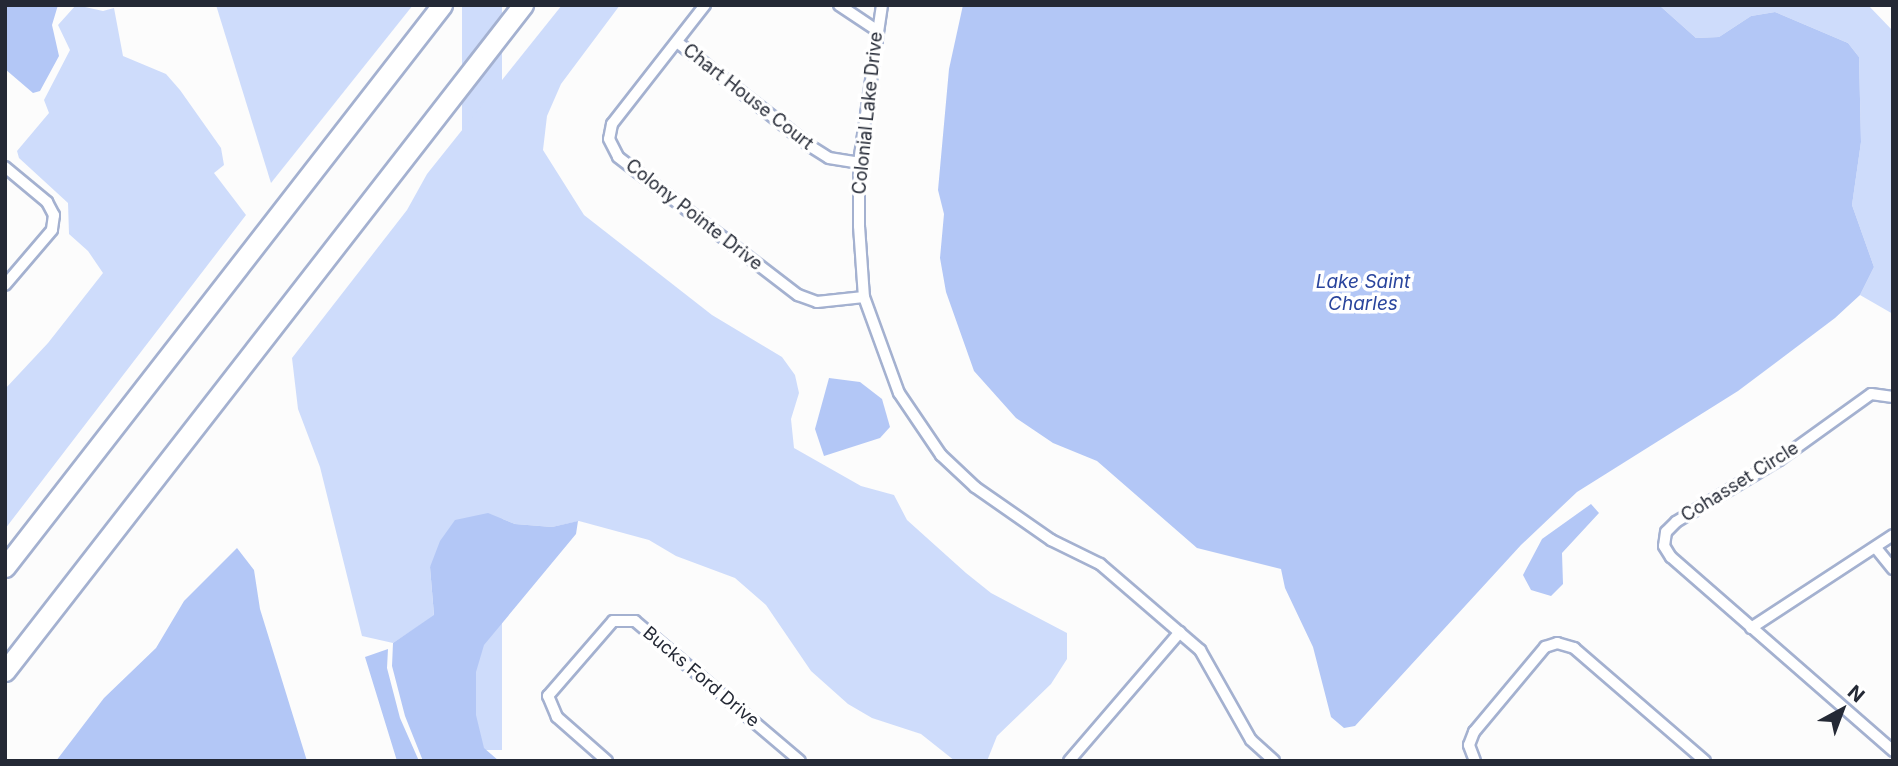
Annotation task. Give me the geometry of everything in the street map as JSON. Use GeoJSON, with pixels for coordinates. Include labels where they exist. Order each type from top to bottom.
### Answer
{"type":"FeatureCollection","features":[{"type":"Feature","properties":{"kind":"highway"},"geometry":{"type":"LineString","coordinates":[[5,567],[442,5]]}},
{"type":"Feature","properties":{"kind":"highway"},"geometry":{"type":"LineString","coordinates":[[5,671],[523,5]]}},
{"type":"Feature","properties":{"kind":"street","name":"Colony Pointe Drive"},"geometry":{"type":"LineString","coordinates":[[705,5],[612,124],[609,139],[618,157],[797,295],[817,302],[863,297]]}},
{"type":"Feature","properties":{"kind":"street"},"geometry":{"type":"LineString","coordinates":[[839,5],[875,29]]}},
{"type":"Feature","properties":{"kind":"street","name":"Colonial Lake Drive"},"geometry":{"type":"LineString","coordinates":[[882,5],[875,29],[859,163],[863,297],[899,393],[941,455],[1009,514],[1100,564],[1180,632],[1213,668],[1251,740],[1274,761]]}},
{"type":"Feature","properties":{"kind":"street","name":"Chart House Court"},"geometry":{"type":"LineString","coordinates":[[677,42],[810,146],[829,158],[859,163]]}},
{"type":"Feature","properties":{"kind":"street"},"geometry":{"type":"LineString","coordinates":[[5,167],[47,202],[54,215],[52,230],[5,285]]}},
{"type":"Feature","properties":{"kind":"street","name":"Cohasset Circle"},"geometry":{"type":"LineString","coordinates":[[1893,397],[1871,394],[1779,460],[1666,533],[1664,546],[1671,557],[1893,751]]}},
{"type":"Feature","properties":{"kind":"street"},"geometry":{"type":"LineString","coordinates":[[1751,628],[1893,535]]}},
{"type":"Feature","properties":{"kind":"street"},"geometry":{"type":"LineString","coordinates":[[1876,548],[1893,569]]}},
{"type":"Feature","properties":{"kind":"street","name":"Bucks Ford Drive"},"geometry":{"type":"LineString","coordinates":[[607,761],[557,717],[548,696],[614,621],[635,621],[800,761]]}},
{"type":"Feature","properties":{"kind":"street"},"geometry":{"type":"LineString","coordinates":[[1073,759],[1180,632]]}},
{"type":"Feature","properties":{"kind":"street"},"geometry":{"type":"LineString","coordinates":[[1475,761],[1469,744],[1474,732],[1545,648],[1557,643],[1574,648],[1705,761]]}},
{"type":"Feature","properties":{"kind":"street"},"geometry":{"type":"LineString","coordinates":[[1889,761],[1893,757]]}},
{"type":"Feature","properties":{"kind":"shaded area"},"geometry":{"type":"Polygon","coordinates":[[[76,5],[103,11],[114,8],[123,56],[166,74],[180,90],[221,148],[224,165],[214,173],[246,215],[5,529],[5,389],[48,343],[103,273],[88,251],[69,234],[68,203],[19,158],[17,151],[49,113],[44,100],[70,50],[58,25],[76,5]]]}},
{"type":"Feature","properties":{"kind":"shaded area"},"geometry":{"type":"Polygon","coordinates":[[[216,5],[413,5],[271,183],[216,5]]]}},
{"type":"Feature","properties":{"kind":"shaded area"},"geometry":{"type":"Polygon","coordinates":[[[462,5],[502,5],[502,750],[462,750],[462,5]]]}},
{"type":"Feature","properties":{"kind":"shaded area"},"geometry":{"type":"Polygon","coordinates":[[[562,5],[620,5],[561,84],[547,116],[543,150],[584,215],[712,315],[782,357],[795,375],[799,393],[791,419],[794,448],[861,486],[894,495],[907,520],[991,593],[1067,633],[1067,659],[1051,684],[997,736],[987,761],[955,761],[921,734],[872,718],[848,704],[811,671],[766,605],[735,578],[676,556],[649,540],[579,521],[552,527],[515,524],[488,513],[430,567],[434,616],[393,643],[362,636],[320,467],[298,409],[292,358],[407,210],[427,174],[562,5]]]}},
{"type":"Feature","properties":{"kind":"shaded area"},"geometry":{"type":"Polygon","coordinates":[[[1659,5],[1868,5],[1893,31],[1893,314],[1860,295],[1874,267],[1852,205],[1861,142],[1859,57],[1848,43],[1775,12],[1751,16],[1719,37],[1696,38],[1659,5]]]}},
{"type":"Feature","properties":{"kind":"water"},"geometry":{"type":"Polygon","coordinates":[[[5,5],[58,5],[52,25],[59,56],[40,91],[33,93],[5,69],[5,5]]]}},
{"type":"Feature","properties":{"kind":"water","name":"Lake Saint Charles"},"geometry":{"type":"Polygon","coordinates":[[[963,5],[1659,5],[1696,38],[1719,37],[1751,16],[1775,12],[1848,43],[1859,57],[1861,142],[1852,205],[1874,267],[1860,295],[1835,318],[1738,391],[1577,492],[1521,545],[1355,726],[1344,728],[1331,717],[1313,647],[1285,588],[1281,569],[1197,548],[1097,461],[1053,443],[1016,418],[974,371],[946,292],[940,258],[944,214],[938,190],[949,69],[963,5]]]}},
{"type":"Feature","properties":{"kind":"water"},"geometry":{"type":"Polygon","coordinates":[[[829,378],[860,382],[882,399],[890,427],[880,438],[824,456],[815,429],[829,378]]]}},
{"type":"Feature","properties":{"kind":"water"},"geometry":{"type":"Polygon","coordinates":[[[1591,504],[1599,513],[1562,553],[1563,584],[1551,596],[1531,590],[1523,575],[1542,539],[1591,504]]]}},
{"type":"Feature","properties":{"kind":"water"},"geometry":{"type":"Polygon","coordinates":[[[488,513],[515,524],[552,527],[578,521],[576,534],[484,645],[476,672],[476,715],[484,748],[499,761],[423,761],[405,716],[392,666],[393,643],[434,615],[430,567],[440,541],[455,520],[488,513]]]}},
{"type":"Feature","properties":{"kind":"water"},"geometry":{"type":"Polygon","coordinates":[[[237,548],[254,570],[260,609],[307,761],[56,761],[104,698],[156,648],[184,601],[237,548]]]}},
{"type":"Feature","properties":{"kind":"water"},"geometry":{"type":"Polygon","coordinates":[[[388,649],[387,668],[400,718],[419,761],[397,761],[365,657],[388,649]]]}}]}
